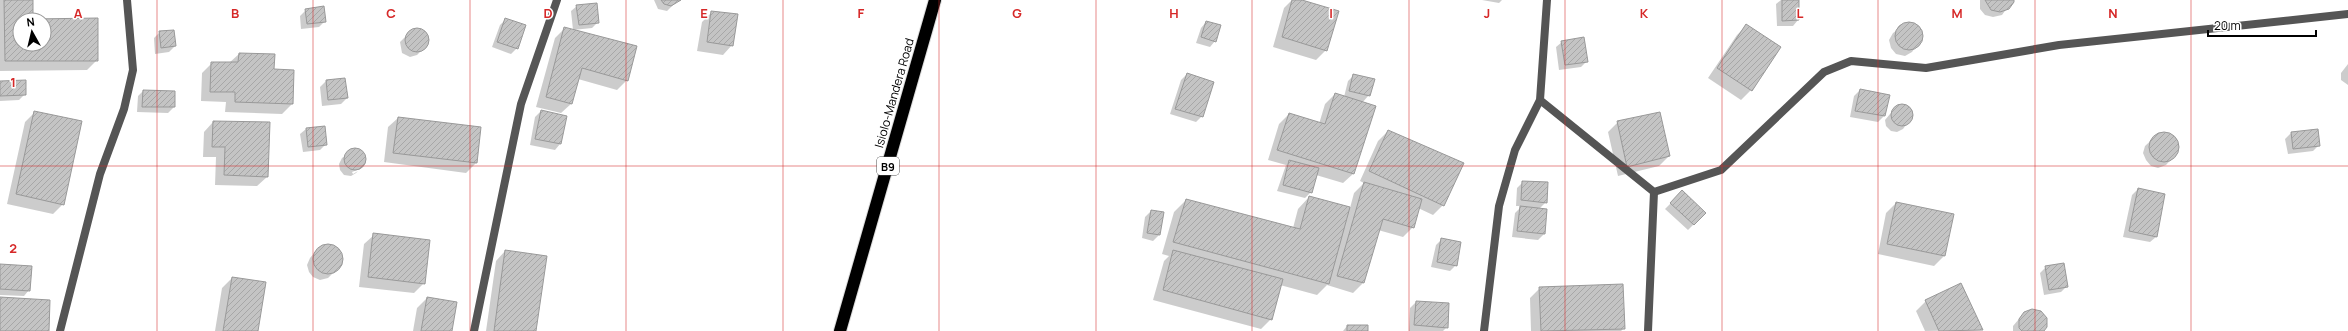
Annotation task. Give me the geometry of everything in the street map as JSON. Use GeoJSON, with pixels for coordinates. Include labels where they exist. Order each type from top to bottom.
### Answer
{"type":"FeatureCollection","features":[{"type":"Feature","properties":{"kind":"highway","name":"Isiolo-Mandera Road"},"geometry":{"type":"LineString","coordinates":[[840,331],[935,0]]}},
{"type":"Feature","properties":{"kind":"street"},"geometry":{"type":"LineString","coordinates":[[60,331],[100,174],[124,109],[133,70],[127,0]]}},
{"type":"Feature","properties":{"kind":"street"},"geometry":{"type":"LineString","coordinates":[[474,331],[521,104],[557,0]]}},
{"type":"Feature","properties":{"kind":"street"},"geometry":{"type":"LineString","coordinates":[[1484,331],[1499,206],[1515,150],[1540,100],[1547,0]]}},
{"type":"Feature","properties":{"kind":"street"},"geometry":{"type":"LineString","coordinates":[[1654,192],[1721,170],[1824,72],[1851,61],[1926,68],[2059,45],[2348,14]]}},
{"type":"Feature","properties":{"kind":"street"},"geometry":{"type":"LineString","coordinates":[[1540,100],[1654,192]]}},
{"type":"Feature","properties":{"kind":"street"},"geometry":{"type":"LineString","coordinates":[[1648,331],[1654,192]]}},
{"type":"Feature","properties":{"kind":"building"},"geometry":{"type":"Polygon","coordinates":[[[4,0],[33,0],[33,12],[12,12],[12,52],[52,52],[52,19],[98,18],[98,61],[5,61],[4,0]]]}},
{"type":"Feature","properties":{"kind":"building"},"geometry":{"type":"Polygon","coordinates":[[[661,0],[681,0],[671,6],[664,4],[661,0]]]}},
{"type":"Feature","properties":{"kind":"building"},"geometry":{"type":"Polygon","coordinates":[[[1292,0],[1302,0],[1339,11],[1327,51],[1282,37],[1292,0]]]}},
{"type":"Feature","properties":{"kind":"building"},"geometry":{"type":"Polygon","coordinates":[[[1782,0],[1799,0],[1799,20],[1782,21],[1782,0]]]}},
{"type":"Feature","properties":{"kind":"building"},"geometry":{"type":"Polygon","coordinates":[[[1985,0],[2014,0],[2014,2],[2009,9],[2000,12],[1991,10],[1985,0]]]}},
{"type":"Feature","properties":{"kind":"building"},"geometry":{"type":"Polygon","coordinates":[[[597,3],[599,23],[579,25],[576,5],[597,3]]]}},
{"type":"Feature","properties":{"kind":"building"},"geometry":{"type":"Polygon","coordinates":[[[324,6],[326,22],[307,24],[305,9],[324,6]]]}},
{"type":"Feature","properties":{"kind":"building"},"geometry":{"type":"Polygon","coordinates":[[[711,11],[738,14],[733,46],[707,42],[711,11]]]}},
{"type":"Feature","properties":{"kind":"building"},"geometry":{"type":"Polygon","coordinates":[[[505,18],[526,25],[518,49],[497,42],[505,18]]]}},
{"type":"Feature","properties":{"kind":"building"},"geometry":{"type":"Polygon","coordinates":[[[1206,21],[1221,25],[1216,42],[1201,37],[1206,21]]]}},
{"type":"Feature","properties":{"kind":"building"},"geometry":{"type":"Polygon","coordinates":[[[1909,22],[1919,26],[1923,36],[1919,46],[1909,50],[1899,46],[1895,36],[1899,26],[1909,22]]]}},
{"type":"Feature","properties":{"kind":"building"},"geometry":{"type":"Polygon","coordinates":[[[1746,24],[1781,47],[1752,91],[1717,68],[1746,24]]]}},
{"type":"Feature","properties":{"kind":"building"},"geometry":{"type":"Polygon","coordinates":[[[564,27],[637,46],[628,81],[582,68],[572,104],[546,97],[564,27]]]}},
{"type":"Feature","properties":{"kind":"building"},"geometry":{"type":"Polygon","coordinates":[[[417,28],[425,32],[429,40],[425,48],[417,52],[409,48],[405,40],[409,32],[417,28]]]}},
{"type":"Feature","properties":{"kind":"building"},"geometry":{"type":"Polygon","coordinates":[[[174,30],[176,46],[161,48],[159,31],[174,30]]]}},
{"type":"Feature","properties":{"kind":"building"},"geometry":{"type":"Polygon","coordinates":[[[1584,37],[1588,62],[1565,65],[1561,41],[1584,37]]]}},
{"type":"Feature","properties":{"kind":"building"},"geometry":{"type":"Polygon","coordinates":[[[239,53],[275,54],[274,69],[294,70],[293,104],[235,102],[235,92],[210,92],[211,62],[238,62],[239,53]]]}},
{"type":"Feature","properties":{"kind":"building"},"geometry":{"type":"Polygon","coordinates":[[[1187,73],[1214,82],[1203,117],[1175,109],[1187,73]]]}},
{"type":"Feature","properties":{"kind":"building"},"geometry":{"type":"Polygon","coordinates":[[[1353,74],[1375,79],[1370,96],[1349,91],[1353,74]]]}},
{"type":"Feature","properties":{"kind":"building"},"geometry":{"type":"Polygon","coordinates":[[[345,78],[348,98],[328,100],[326,80],[345,78]]]}},
{"type":"Feature","properties":{"kind":"building"},"geometry":{"type":"Polygon","coordinates":[[[26,80],[26,95],[0,96],[0,81],[26,80]]]}},
{"type":"Feature","properties":{"kind":"building"},"geometry":{"type":"Polygon","coordinates":[[[1860,89],[1890,95],[1885,116],[1855,111],[1860,89]]]}},
{"type":"Feature","properties":{"kind":"building"},"geometry":{"type":"Polygon","coordinates":[[[143,90],[175,91],[175,107],[142,107],[143,90]]]}},
{"type":"Feature","properties":{"kind":"building"},"geometry":{"type":"Polygon","coordinates":[[[1335,93],[1376,106],[1354,174],[1277,150],[1289,113],[1325,124],[1335,93]]]}},
{"type":"Feature","properties":{"kind":"building"},"geometry":{"type":"Polygon","coordinates":[[[1902,104],[1910,107],[1913,115],[1910,123],[1902,126],[1894,123],[1891,115],[1894,107],[1902,104]]]}},
{"type":"Feature","properties":{"kind":"building"},"geometry":{"type":"Polygon","coordinates":[[[541,110],[567,116],[561,144],[535,139],[541,110]]]}},
{"type":"Feature","properties":{"kind":"building"},"geometry":{"type":"Polygon","coordinates":[[[34,111],[82,121],[64,205],[16,194],[34,111]]]}},
{"type":"Feature","properties":{"kind":"building"},"geometry":{"type":"Polygon","coordinates":[[[1660,112],[1670,156],[1627,167],[1617,121],[1660,112]]]}},
{"type":"Feature","properties":{"kind":"building"},"geometry":{"type":"Polygon","coordinates":[[[398,117],[481,127],[477,163],[393,153],[398,117]]]}},
{"type":"Feature","properties":{"kind":"building"},"geometry":{"type":"Polygon","coordinates":[[[213,121],[270,122],[268,177],[224,175],[225,147],[212,147],[213,121]]]}},
{"type":"Feature","properties":{"kind":"building"},"geometry":{"type":"Polygon","coordinates":[[[325,126],[327,145],[308,147],[306,128],[325,126]]]}},
{"type":"Feature","properties":{"kind":"building"},"geometry":{"type":"Polygon","coordinates":[[[2318,129],[2320,146],[2293,149],[2291,132],[2318,129]]]}},
{"type":"Feature","properties":{"kind":"building"},"geometry":{"type":"Polygon","coordinates":[[[1388,130],[1464,163],[1444,206],[1369,171],[1388,130]]]}},
{"type":"Feature","properties":{"kind":"building"},"geometry":{"type":"Polygon","coordinates":[[[2164,132],[2175,136],[2179,147],[2175,158],[2164,162],[2153,158],[2149,147],[2153,136],[2164,132]]]}},
{"type":"Feature","properties":{"kind":"building"},"geometry":{"type":"Polygon","coordinates":[[[355,148],[363,151],[366,159],[363,167],[355,170],[347,167],[344,159],[347,151],[355,148]]]}},
{"type":"Feature","properties":{"kind":"building"},"geometry":{"type":"Polygon","coordinates":[[[1289,160],[1319,168],[1312,193],[1283,185],[1289,160]]]}},
{"type":"Feature","properties":{"kind":"building"},"geometry":{"type":"Polygon","coordinates":[[[1522,181],[1548,182],[1547,203],[1521,200],[1522,181]]]}},
{"type":"Feature","properties":{"kind":"building"},"geometry":{"type":"Polygon","coordinates":[[[1364,182],[1422,199],[1414,228],[1383,219],[1364,283],[1337,276],[1364,182]]]}},
{"type":"Feature","properties":{"kind":"building"},"geometry":{"type":"Polygon","coordinates":[[[2138,188],[2165,194],[2157,237],[2129,231],[2138,188]]]}},
{"type":"Feature","properties":{"kind":"building"},"geometry":{"type":"Polygon","coordinates":[[[1682,190],[1706,213],[1694,225],[1670,203],[1682,190]]]}},
{"type":"Feature","properties":{"kind":"building"},"geometry":{"type":"Polygon","coordinates":[[[1309,196],[1350,207],[1329,284],[1173,242],[1186,199],[1300,229],[1309,196]]]}},
{"type":"Feature","properties":{"kind":"building"},"geometry":{"type":"Polygon","coordinates":[[[1896,202],[1954,214],[1945,256],[1887,244],[1896,202]]]}},
{"type":"Feature","properties":{"kind":"building"},"geometry":{"type":"Polygon","coordinates":[[[1520,206],[1547,209],[1545,234],[1517,231],[1520,206]]]}},
{"type":"Feature","properties":{"kind":"building"},"geometry":{"type":"Polygon","coordinates":[[[1151,210],[1164,212],[1160,235],[1147,233],[1151,210]]]}},
{"type":"Feature","properties":{"kind":"building"},"geometry":{"type":"Polygon","coordinates":[[[373,233],[430,240],[425,284],[368,277],[373,233]]]}},
{"type":"Feature","properties":{"kind":"building"},"geometry":{"type":"Polygon","coordinates":[[[1441,238],[1461,242],[1457,266],[1437,262],[1441,238]]]}},
{"type":"Feature","properties":{"kind":"building"},"geometry":{"type":"Polygon","coordinates":[[[328,244],[334,245],[342,253],[342,265],[334,273],[328,274],[322,273],[314,265],[313,259],[314,253],[322,245],[328,244]]]}},
{"type":"Feature","properties":{"kind":"building"},"geometry":{"type":"Polygon","coordinates":[[[505,250],[547,256],[536,331],[494,331],[505,250]]]}},
{"type":"Feature","properties":{"kind":"building"},"geometry":{"type":"Polygon","coordinates":[[[1173,250],[1283,279],[1272,320],[1163,290],[1173,250]]]}},
{"type":"Feature","properties":{"kind":"building"},"geometry":{"type":"Polygon","coordinates":[[[2064,263],[2068,287],[2049,290],[2045,266],[2064,263]]]}},
{"type":"Feature","properties":{"kind":"building"},"geometry":{"type":"Polygon","coordinates":[[[0,264],[32,266],[30,291],[0,289],[0,264]]]}},
{"type":"Feature","properties":{"kind":"building"},"geometry":{"type":"Polygon","coordinates":[[[232,277],[266,282],[258,331],[223,331],[232,277]]]}},
{"type":"Feature","properties":{"kind":"building"},"geometry":{"type":"Polygon","coordinates":[[[1961,283],[1983,330],[1939,331],[1925,300],[1961,283]]]}},
{"type":"Feature","properties":{"kind":"building"},"geometry":{"type":"Polygon","coordinates":[[[1623,284],[1625,329],[1541,331],[1539,287],[1623,284]]]}},
{"type":"Feature","properties":{"kind":"building"},"geometry":{"type":"Polygon","coordinates":[[[0,297],[50,300],[49,331],[0,331],[0,297]]]}},
{"type":"Feature","properties":{"kind":"building"},"geometry":{"type":"Polygon","coordinates":[[[427,297],[457,302],[452,331],[421,331],[427,297]]]}},
{"type":"Feature","properties":{"kind":"building"},"geometry":{"type":"Polygon","coordinates":[[[1416,301],[1449,303],[1448,328],[1414,325],[1416,301]]]}},
{"type":"Feature","properties":{"kind":"building"},"geometry":{"type":"Polygon","coordinates":[[[2032,309],[2041,311],[2047,318],[2047,327],[2044,331],[2022,331],[2019,328],[2019,319],[2024,312],[2032,309]]]}},
{"type":"Feature","properties":{"kind":"building"},"geometry":{"type":"Polygon","coordinates":[[[1347,325],[1368,325],[1368,331],[1347,331],[1347,325]]]}}]}
